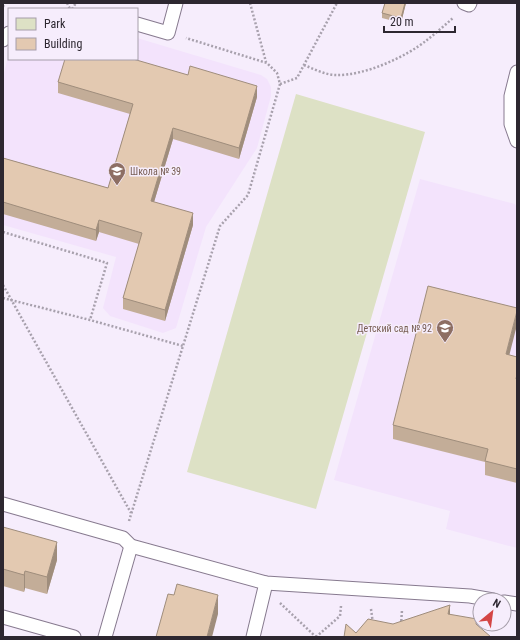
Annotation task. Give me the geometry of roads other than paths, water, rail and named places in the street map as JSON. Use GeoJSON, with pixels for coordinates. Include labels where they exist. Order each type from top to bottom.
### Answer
{"type":"FeatureCollection","features":[{"type":"Feature","properties":{"kind":"lane"},"geometry":{"type":"LineString","coordinates":[[138,24],[168,33],[176,3]]}},
{"type":"Feature","properties":{"kind":"lane"},"geometry":{"type":"LineString","coordinates":[[517,72],[511,96],[511,124],[517,141]]}},
{"type":"Feature","properties":{"kind":"lane"},"geometry":{"type":"LineString","coordinates":[[3,504],[266,586],[342,587],[472,596]]}},
{"type":"Feature","properties":{"kind":"lane"},"geometry":{"type":"LineString","coordinates":[[105,637],[127,542]]}},
{"type":"Feature","properties":{"kind":"lane"},"geometry":{"type":"LineString","coordinates":[[253,637],[266,586]]}},
{"type":"Feature","properties":{"kind":"lane"},"geometry":{"type":"LineString","coordinates":[[3,617],[74,637]]}},
{"type":"Feature","properties":{"kind":"place","name":"Школа № 39"},"geometry":{"type":"Point","coordinates":[117,186]}},
{"type":"Feature","properties":{"kind":"place","name":"Детский сад № 92"},"geometry":{"type":"Point","coordinates":[445,343]}}]}
